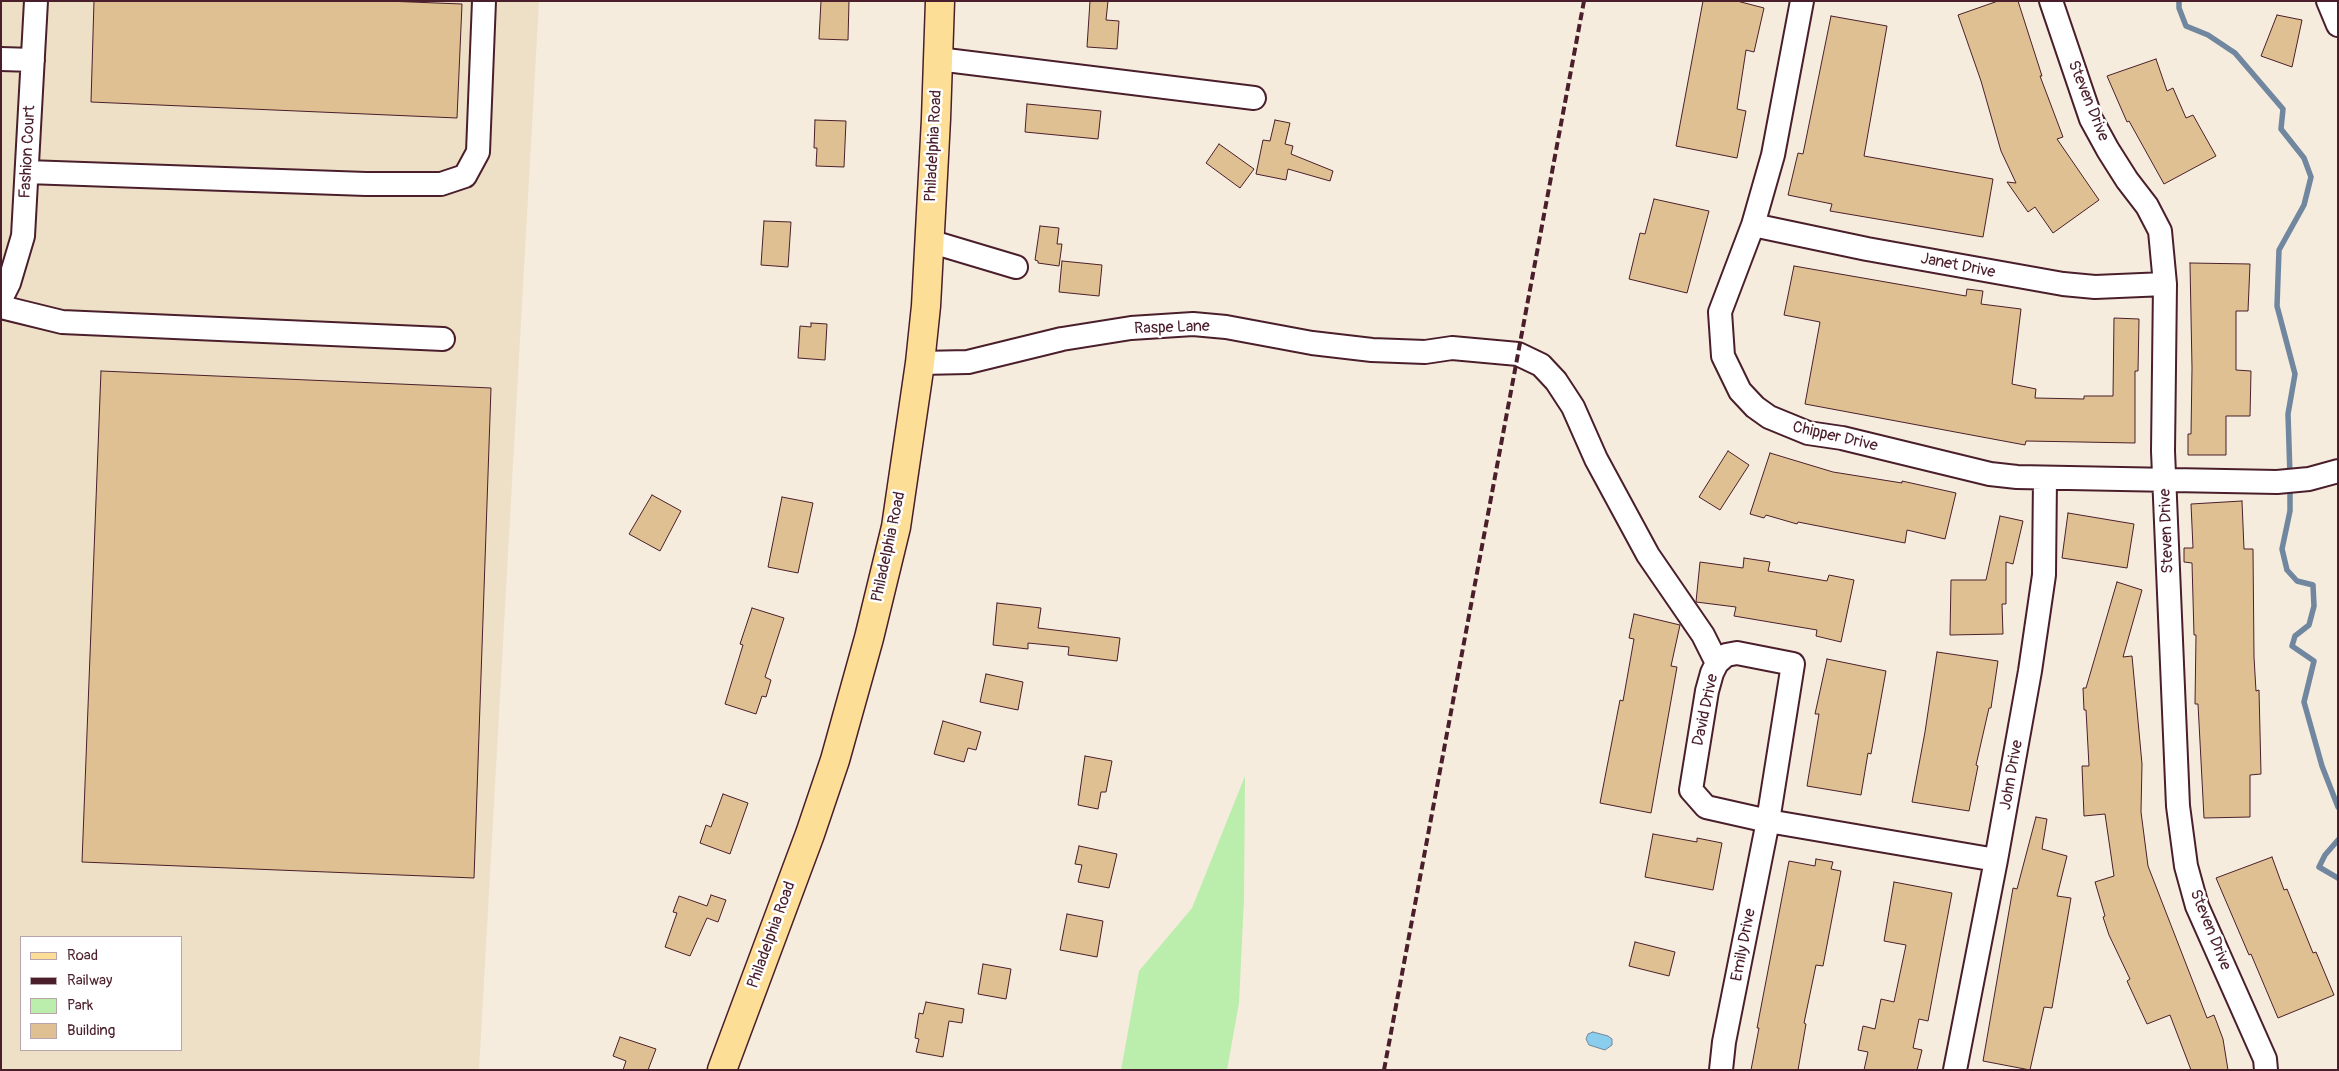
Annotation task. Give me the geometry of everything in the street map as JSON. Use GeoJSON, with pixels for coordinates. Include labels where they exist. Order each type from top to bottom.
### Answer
{"type":"FeatureCollection","features":[{"type":"Feature","properties":{"kind":"main road","name":"Philadelphia Road"},"geometry":{"type":"LineString","coordinates":[[722,1070],[810,834],[852,701],[896,527],[920,363],[929,241],[940,1]]}},
{"type":"Feature","properties":{"kind":"street","name":"Fashion Court"},"geometry":{"type":"LineString","coordinates":[[1,299],[9,283],[23,236],[36,1]]}},
{"type":"Feature","properties":{"kind":"street"},"geometry":{"type":"LineString","coordinates":[[27,172],[366,184],[441,184],[465,176],[478,152],[484,1]]}},
{"type":"Feature","properties":{"kind":"street","name":"Chipper Drive"},"geometry":{"type":"LineString","coordinates":[[1802,1],[1773,155],[1753,225],[1720,312],[1723,356],[1740,391],[1755,407],[1768,417],[1808,433],[1842,438],[1990,474],[2046,478],[2278,482],[2309,479],[2338,471]]}},
{"type":"Feature","properties":{"kind":"street","name":"Steven Drive"},"geometry":{"type":"LineString","coordinates":[[2051,1],[2091,119],[2126,180],[2147,206],[2160,231],[2165,284],[2165,480],[2178,806],[2186,866],[2197,906],[2265,1059],[2266,1070]]}},
{"type":"Feature","properties":{"kind":"street"},"geometry":{"type":"LineString","coordinates":[[2328,1],[2338,26]]}},
{"type":"Feature","properties":{"kind":"street"},"geometry":{"type":"LineString","coordinates":[[1,58],[33,60]]}},
{"type":"Feature","properties":{"kind":"street"},"geometry":{"type":"LineString","coordinates":[[938,60],[1254,98]]}},
{"type":"Feature","properties":{"kind":"street","name":"Janet Drive"},"geometry":{"type":"LineString","coordinates":[[1753,225],[1876,251],[2054,283],[2095,287],[2165,284]]}},
{"type":"Feature","properties":{"kind":"street"},"geometry":{"type":"LineString","coordinates":[[929,241],[1016,267]]}},
{"type":"Feature","properties":{"kind":"street"},"geometry":{"type":"LineString","coordinates":[[1,307],[62,322],[442,339]]}},
{"type":"Feature","properties":{"kind":"street","name":"Raspe Lane"},"geometry":{"type":"LineString","coordinates":[[920,363],[968,362],[1062,338],[1132,328],[1193,324],[1226,327],[1363,349],[1425,352],[1452,348],[1518,354],[1541,365],[1556,381],[1573,407],[1596,458],[1648,555],[1703,635],[1717,663]]}},
{"type":"Feature","properties":{"kind":"street","name":"John Drive"},"geometry":{"type":"LineString","coordinates":[[1955,1070],[1996,860],[2030,671],[2044,575],[2046,478]]}},
{"type":"Feature","properties":{"kind":"street","name":"David Drive"},"geometry":{"type":"LineString","coordinates":[[1768,821],[1794,664],[1737,653],[1726,655],[1717,663],[1707,691],[1691,790],[1697,800],[1706,807],[1768,821],[1996,860]]}},
{"type":"Feature","properties":{"kind":"street","name":"Emily Drive"},"geometry":{"type":"LineString","coordinates":[[1721,1070],[1724,1042],[1768,821]]}},
{"type":"Feature","properties":{"kind":"shaded area"},"geometry":{"type":"Polygon","coordinates":[[[1,1],[539,1],[479,1070],[1,1070],[1,1]]]}},
{"type":"Feature","properties":{"kind":"green space"},"geometry":{"type":"Polygon","coordinates":[[[1245,776],[1244,899],[1239,1003],[1227,1070],[1121,1070],[1139,971],[1192,908],[1245,776]]]}},
{"type":"Feature","properties":{"kind":"water"},"geometry":{"type":"Polygon","coordinates":[[[1593,1032],[1608,1036],[1612,1039],[1612,1045],[1605,1050],[1589,1045],[1586,1039],[1588,1034],[1593,1032]]]}},
{"type":"Feature","properties":{"kind":"building"},"geometry":{"type":"Polygon","coordinates":[[[94,1],[386,1],[462,4],[457,118],[91,102],[94,1]]]}},
{"type":"Feature","properties":{"kind":"building"},"geometry":{"type":"Polygon","coordinates":[[[821,1],[849,1],[848,40],[819,39],[821,1]]]}},
{"type":"Feature","properties":{"kind":"building"},"geometry":{"type":"Polygon","coordinates":[[[1090,1],[1108,1],[1106,20],[1119,21],[1117,49],[1087,47],[1090,1]]]}},
{"type":"Feature","properties":{"kind":"building"},"geometry":{"type":"Polygon","coordinates":[[[1703,1],[1737,1],[1764,8],[1754,52],[1746,50],[1737,109],[1746,111],[1737,158],[1676,146],[1703,1]]]}},
{"type":"Feature","properties":{"kind":"building"},"geometry":{"type":"Polygon","coordinates":[[[1998,1],[2018,1],[2042,76],[2040,76],[2063,137],[2057,139],[2099,200],[2053,233],[2035,207],[2028,212],[2007,182],[2016,183],[2001,151],[1981,81],[1958,15],[1998,1]]]}},
{"type":"Feature","properties":{"kind":"building"},"geometry":{"type":"Polygon","coordinates":[[[2277,15],[2302,20],[2292,67],[2261,56],[2277,15]]]}},
{"type":"Feature","properties":{"kind":"building"},"geometry":{"type":"Polygon","coordinates":[[[1831,16],[1887,26],[1864,156],[1993,179],[1983,237],[1830,211],[1832,204],[1788,195],[1798,153],[1803,154],[1831,16]]]}},
{"type":"Feature","properties":{"kind":"building"},"geometry":{"type":"Polygon","coordinates":[[[2156,59],[2167,91],[2173,88],[2186,118],[2193,115],[2216,156],[2164,184],[2129,121],[2127,122],[2107,76],[2156,59]]]}},
{"type":"Feature","properties":{"kind":"building"},"geometry":{"type":"Polygon","coordinates":[[[1027,104],[1101,111],[1098,139],[1025,132],[1027,104]]]}},
{"type":"Feature","properties":{"kind":"building"},"geometry":{"type":"Polygon","coordinates":[[[815,120],[846,121],[844,167],[816,166],[817,148],[814,148],[815,120]]]}},
{"type":"Feature","properties":{"kind":"building"},"geometry":{"type":"Polygon","coordinates":[[[1275,120],[1290,123],[1285,144],[1293,146],[1291,154],[1333,171],[1330,181],[1288,169],[1286,180],[1256,174],[1263,140],[1270,141],[1275,120]]]}},
{"type":"Feature","properties":{"kind":"building"},"geometry":{"type":"Polygon","coordinates":[[[1219,144],[1254,169],[1240,188],[1206,163],[1219,144]]]}},
{"type":"Feature","properties":{"kind":"building"},"geometry":{"type":"Polygon","coordinates":[[[1654,199],[1709,211],[1687,293],[1629,279],[1640,233],[1645,234],[1654,199]]]}},
{"type":"Feature","properties":{"kind":"building"},"geometry":{"type":"Polygon","coordinates":[[[764,221],[791,222],[788,267],[761,265],[764,221]]]}},
{"type":"Feature","properties":{"kind":"building"},"geometry":{"type":"Polygon","coordinates":[[[1040,226],[1059,228],[1057,244],[1062,244],[1059,266],[1038,263],[1035,260],[1040,226]]]}},
{"type":"Feature","properties":{"kind":"building"},"geometry":{"type":"Polygon","coordinates":[[[1062,261],[1102,265],[1099,296],[1059,292],[1062,261]]]}},
{"type":"Feature","properties":{"kind":"building"},"geometry":{"type":"Polygon","coordinates":[[[2190,263],[2250,264],[2248,311],[2236,311],[2236,370],[2251,371],[2250,416],[2226,416],[2226,455],[2188,455],[2188,434],[2191,434],[2192,368],[2190,263]]]}},
{"type":"Feature","properties":{"kind":"building"},"geometry":{"type":"Polygon","coordinates":[[[1794,266],[1966,296],[1967,289],[1983,291],[1981,304],[2021,309],[2012,384],[2036,389],[2035,398],[2084,399],[2084,396],[2113,396],[2114,318],[2139,319],[2138,371],[2135,371],[2135,443],[2026,441],[2025,445],[1805,404],[1820,322],[1784,315],[1794,266]]]}},
{"type":"Feature","properties":{"kind":"building"},"geometry":{"type":"Polygon","coordinates":[[[811,323],[827,324],[825,360],[798,358],[800,326],[811,327],[811,323]]]}},
{"type":"Feature","properties":{"kind":"building"},"geometry":{"type":"Polygon","coordinates":[[[101,371],[491,388],[474,878],[82,862],[101,371]]]}},
{"type":"Feature","properties":{"kind":"building"},"geometry":{"type":"Polygon","coordinates":[[[1728,451],[1749,465],[1720,510],[1699,497],[1728,451]]]}},
{"type":"Feature","properties":{"kind":"building"},"geometry":{"type":"Polygon","coordinates":[[[1770,453],[1833,472],[1902,483],[1902,481],[1956,493],[1945,539],[1907,530],[1905,543],[1798,522],[1797,524],[1766,515],[1764,518],[1750,514],[1770,453]]]}},
{"type":"Feature","properties":{"kind":"building"},"geometry":{"type":"Polygon","coordinates":[[[652,495],[681,511],[660,551],[629,534],[652,495]]]}},
{"type":"Feature","properties":{"kind":"building"},"geometry":{"type":"Polygon","coordinates":[[[782,497],[813,503],[798,573],[768,567],[782,497]]]}},
{"type":"Feature","properties":{"kind":"building"},"geometry":{"type":"Polygon","coordinates":[[[2242,501],[2244,549],[2253,549],[2254,657],[2256,691],[2259,690],[2261,774],[2250,775],[2250,817],[2204,818],[2198,704],[2195,704],[2196,635],[2194,635],[2192,563],[2184,562],[2184,548],[2193,548],[2191,504],[2242,501]]]}},
{"type":"Feature","properties":{"kind":"building"},"geometry":{"type":"Polygon","coordinates":[[[2068,513],[2134,524],[2127,568],[2062,558],[2068,513]]]}},
{"type":"Feature","properties":{"kind":"building"},"geometry":{"type":"Polygon","coordinates":[[[2000,516],[2023,521],[2013,564],[2006,562],[2006,604],[2002,604],[2003,634],[1950,635],[1951,580],[1986,580],[2000,516]]]}},
{"type":"Feature","properties":{"kind":"building"},"geometry":{"type":"Polygon","coordinates":[[[1744,558],[1770,562],[1768,571],[1827,581],[1829,575],[1854,580],[1841,642],[1816,636],[1817,630],[1734,616],[1736,607],[1696,602],[1700,562],[1743,568],[1744,558]]]}},
{"type":"Feature","properties":{"kind":"building"},"geometry":{"type":"Polygon","coordinates":[[[2117,582],[2142,590],[2123,657],[2132,656],[2142,764],[2141,812],[2148,866],[2207,1018],[2214,1015],[2223,1039],[2228,1070],[2191,1070],[2170,1015],[2147,1024],[2127,981],[2130,979],[2109,935],[2095,882],[2114,876],[2105,814],[2084,816],[2082,766],[2089,766],[2083,688],[2086,688],[2117,582]]]}},
{"type":"Feature","properties":{"kind":"building"},"geometry":{"type":"Polygon","coordinates":[[[997,603],[1041,608],[1038,628],[1120,638],[1117,661],[1068,655],[1069,647],[1028,643],[1028,649],[993,645],[997,603]]]}},
{"type":"Feature","properties":{"kind":"building"},"geometry":{"type":"Polygon","coordinates":[[[752,608],[784,618],[765,677],[771,680],[766,697],[762,696],[756,714],[725,704],[743,645],[740,644],[752,608]]]}},
{"type":"Feature","properties":{"kind":"building"},"geometry":{"type":"Polygon","coordinates":[[[1634,614],[1680,625],[1671,666],[1677,667],[1651,813],[1600,803],[1620,700],[1623,701],[1634,639],[1629,638],[1634,614]]]}},
{"type":"Feature","properties":{"kind":"building"},"geometry":{"type":"Polygon","coordinates":[[[1937,652],[1998,661],[1991,708],[1989,708],[1976,765],[1978,766],[1969,811],[1912,802],[1937,652]]]}},
{"type":"Feature","properties":{"kind":"building"},"geometry":{"type":"Polygon","coordinates":[[[1827,659],[1886,671],[1871,754],[1868,753],[1861,795],[1807,786],[1819,714],[1815,714],[1827,659]]]}},
{"type":"Feature","properties":{"kind":"building"},"geometry":{"type":"Polygon","coordinates":[[[986,674],[1023,682],[1018,710],[980,702],[986,674]]]}},
{"type":"Feature","properties":{"kind":"building"},"geometry":{"type":"Polygon","coordinates":[[[943,721],[981,732],[976,750],[968,748],[964,762],[934,754],[943,721]]]}},
{"type":"Feature","properties":{"kind":"building"},"geometry":{"type":"Polygon","coordinates":[[[1085,756],[1112,761],[1106,792],[1101,792],[1098,809],[1078,805],[1085,756]]]}},
{"type":"Feature","properties":{"kind":"building"},"geometry":{"type":"Polygon","coordinates":[[[723,794],[748,803],[730,854],[700,843],[706,825],[711,827],[723,794]]]}},
{"type":"Feature","properties":{"kind":"building"},"geometry":{"type":"Polygon","coordinates":[[[2036,817],[2047,819],[2042,849],[2067,856],[2057,896],[2071,898],[2052,1008],[2044,1007],[2030,1070],[1983,1061],[2013,888],[2017,889],[2036,817]]]}},
{"type":"Feature","properties":{"kind":"building"},"geometry":{"type":"Polygon","coordinates":[[[1653,834],[1697,842],[1697,838],[1722,843],[1713,890],[1645,877],[1653,834]]]}},
{"type":"Feature","properties":{"kind":"building"},"geometry":{"type":"Polygon","coordinates":[[[1079,846],[1117,854],[1109,888],[1078,882],[1082,865],[1075,864],[1079,846]]]}},
{"type":"Feature","properties":{"kind":"building"},"geometry":{"type":"Polygon","coordinates":[[[2272,857],[2284,890],[2287,889],[2313,953],[2316,952],[2334,995],[2278,1018],[2216,878],[2272,857]]]}},
{"type":"Feature","properties":{"kind":"building"},"geometry":{"type":"Polygon","coordinates":[[[1816,859],[1833,862],[1831,869],[1841,871],[1823,966],[1816,965],[1804,1023],[1806,1024],[1798,1070],[1751,1070],[1759,1028],[1757,1028],[1789,861],[1815,866],[1816,859]]]}},
{"type":"Feature","properties":{"kind":"building"},"geometry":{"type":"Polygon","coordinates":[[[1894,882],[1952,893],[1928,1021],[1919,1019],[1913,1048],[1922,1050],[1917,1070],[1864,1070],[1868,1052],[1858,1050],[1863,1026],[1875,1029],[1881,999],[1894,1002],[1906,945],[1884,941],[1894,882]]]}},
{"type":"Feature","properties":{"kind":"building"},"geometry":{"type":"Polygon","coordinates":[[[711,895],[726,900],[718,922],[707,918],[690,956],[665,947],[677,913],[673,912],[679,896],[707,906],[711,895]]]}},
{"type":"Feature","properties":{"kind":"building"},"geometry":{"type":"Polygon","coordinates":[[[1067,914],[1103,921],[1097,957],[1060,950],[1067,914]]]}},
{"type":"Feature","properties":{"kind":"building"},"geometry":{"type":"Polygon","coordinates":[[[1635,942],[1675,952],[1669,976],[1629,966],[1635,942]]]}},
{"type":"Feature","properties":{"kind":"building"},"geometry":{"type":"Polygon","coordinates":[[[983,964],[1011,969],[1006,999],[978,994],[983,964]]]}},
{"type":"Feature","properties":{"kind":"building"},"geometry":{"type":"Polygon","coordinates":[[[926,1002],[964,1009],[962,1023],[949,1021],[943,1057],[916,1052],[919,1039],[915,1038],[919,1013],[923,1014],[926,1002]]]}},
{"type":"Feature","properties":{"kind":"building"},"geometry":{"type":"Polygon","coordinates":[[[620,1037],[656,1049],[648,1070],[623,1070],[626,1061],[613,1056],[620,1037]]]}},
{"type":"Feature","properties":{"kind":"waterway"},"geometry":{"type":"LineString","coordinates":[[2179,1],[2179,8],[2186,26],[2208,35],[2235,53],[2283,109],[2281,129],[2304,158],[2311,177],[2304,205],[2279,250],[2277,306],[2295,374],[2288,414],[2290,476]]}},
{"type":"Feature","properties":{"kind":"waterway"},"geometry":{"type":"LineString","coordinates":[[2290,485],[2290,511],[2282,549],[2287,570],[2297,581],[2313,585],[2314,606],[2309,625],[2295,636],[2292,646],[2314,661],[2304,702],[2322,766],[2338,807]]}},
{"type":"Feature","properties":{"kind":"waterway"},"geometry":{"type":"LineString","coordinates":[[2338,840],[2325,855],[2319,867],[2338,878]]}},
{"type":"Feature","properties":{"kind":"railway"},"geometry":{"type":"LineString","coordinates":[[1384,1070],[1584,1]]}}]}
